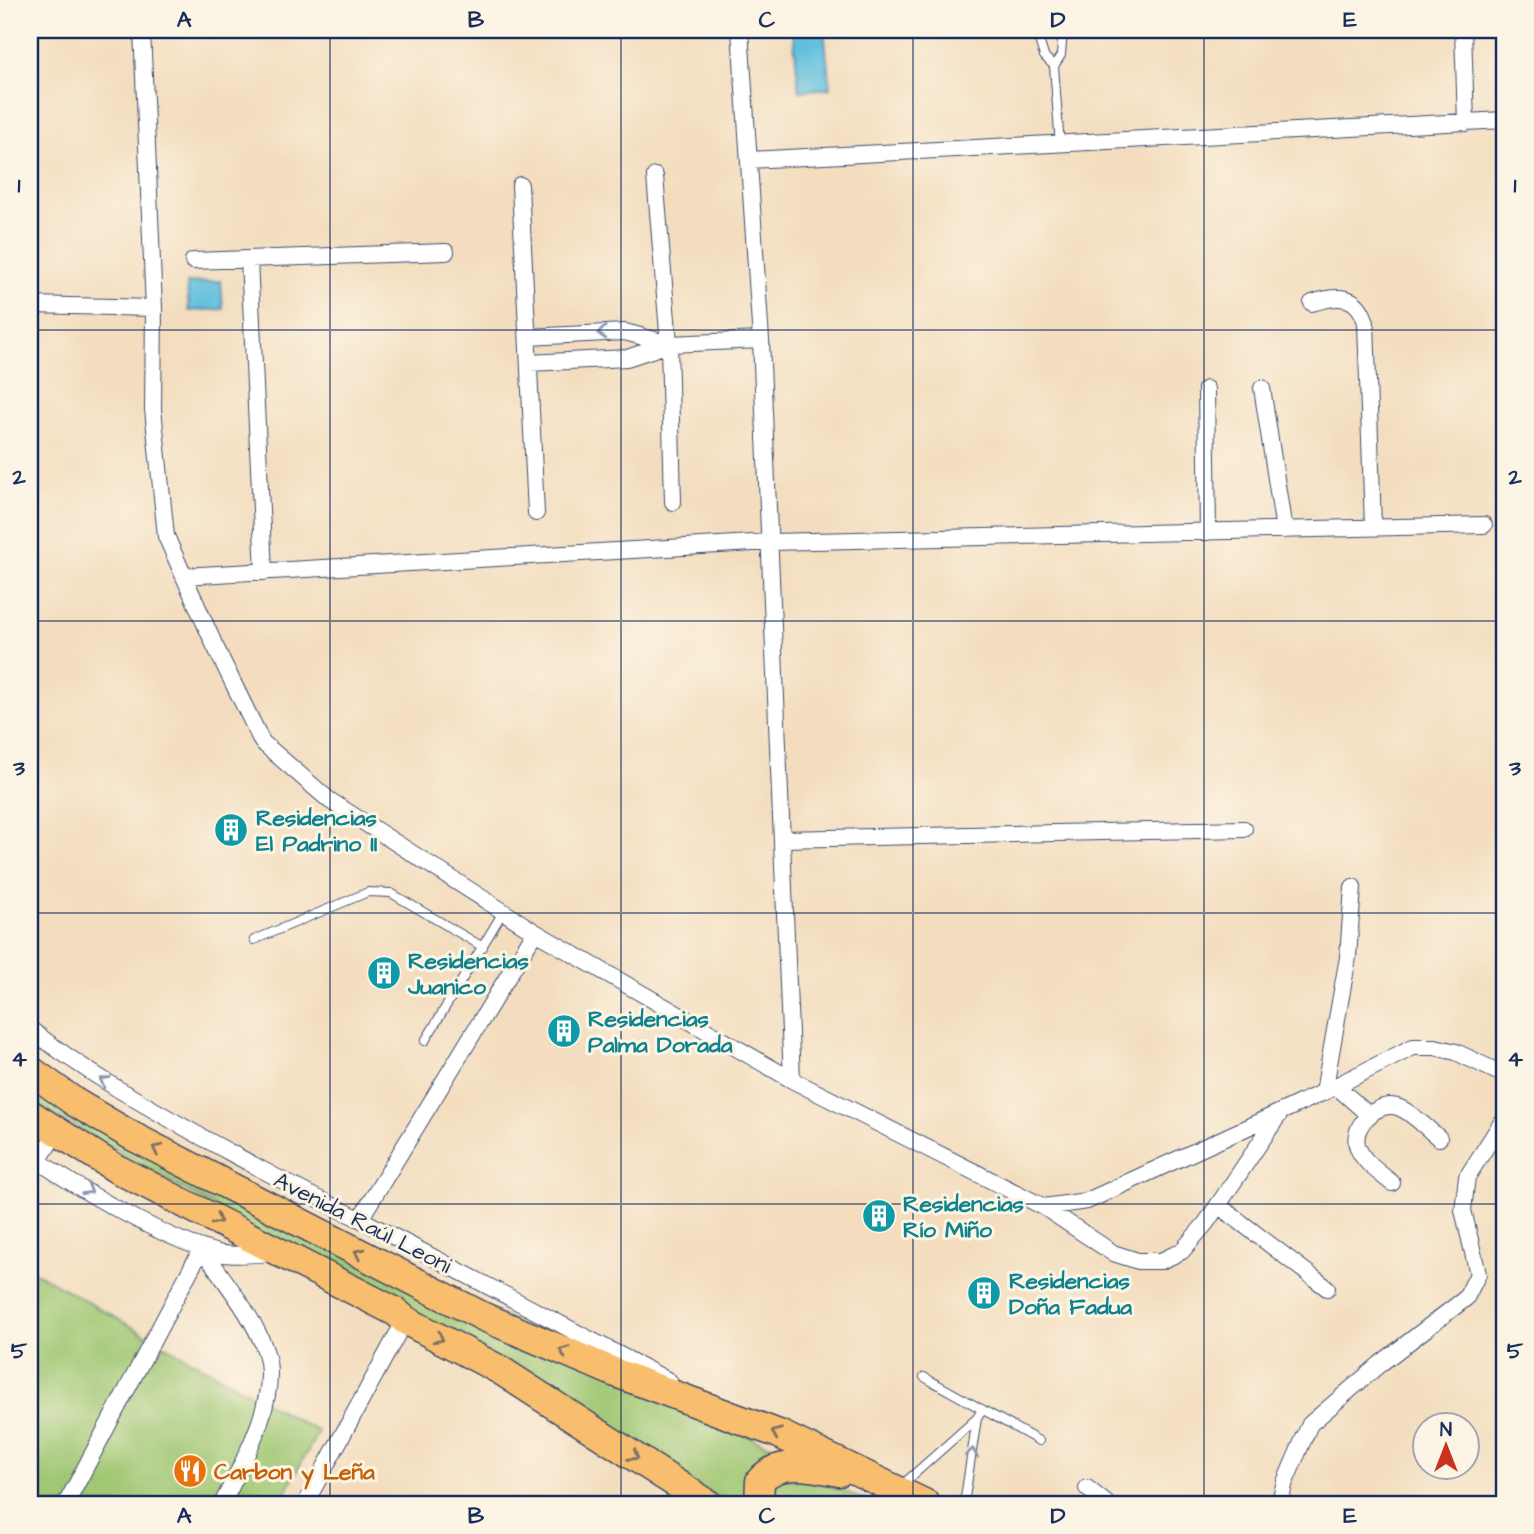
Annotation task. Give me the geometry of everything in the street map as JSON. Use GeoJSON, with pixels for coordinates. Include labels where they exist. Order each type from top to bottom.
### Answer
{"type":"FeatureCollection","features":[{"type":"Feature","properties":{"kind":"highway","name":"Avenida Raúl Leoni"},"geometry":{"type":"LineString","coordinates":[[30,1070],[76,1103],[132,1136],[484,1317],[616,1373],[779,1434],[908,1495]]}},
{"type":"Feature","properties":{"kind":"highway"},"geometry":{"type":"LineString","coordinates":[[30,1114],[115,1168],[396,1312],[405,1320],[500,1370],[708,1504]]}},
{"type":"Feature","properties":{"kind":"highway"},"geometry":{"type":"LineString","coordinates":[[759,1504],[760,1481],[765,1475],[785,1467],[829,1470],[908,1495]]}},
{"type":"Feature","properties":{"kind":"street"},"geometry":{"type":"LineString","coordinates":[[142,30],[154,308],[153,409],[166,536],[262,742],[329,800],[535,932],[792,1080],[1044,1207],[1114,1253],[1138,1261],[1161,1261],[1182,1251],[1280,1113]]}},
{"type":"Feature","properties":{"kind":"street"},"geometry":{"type":"LineString","coordinates":[[740,30],[761,340],[792,1080]]}},
{"type":"Feature","properties":{"kind":"street"},"geometry":{"type":"LineString","coordinates":[[1463,30],[1466,123]]}},
{"type":"Feature","properties":{"kind":"street"},"geometry":{"type":"LineString","coordinates":[[750,160],[1060,146],[1504,120]]}},
{"type":"Feature","properties":{"kind":"street"},"geometry":{"type":"LineString","coordinates":[[655,176],[669,344],[673,502]]}},
{"type":"Feature","properties":{"kind":"street"},"geometry":{"type":"LineString","coordinates":[[520,185],[536,513]]}},
{"type":"Feature","properties":{"kind":"street"},"geometry":{"type":"LineString","coordinates":[[193,261],[446,252]]}},
{"type":"Feature","properties":{"kind":"street"},"geometry":{"type":"LineString","coordinates":[[249,260],[264,572]]}},
{"type":"Feature","properties":{"kind":"street"},"geometry":{"type":"LineString","coordinates":[[1312,303],[1344,296],[1355,302],[1363,311],[1373,527]]}},
{"type":"Feature","properties":{"kind":"street"},"geometry":{"type":"LineString","coordinates":[[30,305],[154,308]]}},
{"type":"Feature","properties":{"kind":"street"},"geometry":{"type":"LineString","coordinates":[[528,337],[625,332],[669,344]]}},
{"type":"Feature","properties":{"kind":"street"},"geometry":{"type":"LineString","coordinates":[[529,363],[627,358],[669,344],[761,340]]}},
{"type":"Feature","properties":{"kind":"street"},"geometry":{"type":"LineString","coordinates":[[1262,388],[1284,530]]}},
{"type":"Feature","properties":{"kind":"street"},"geometry":{"type":"LineString","coordinates":[[1206,389],[1208,532]]}},
{"type":"Feature","properties":{"kind":"street"},"geometry":{"type":"LineString","coordinates":[[184,576],[770,542],[1484,525]]}},
{"type":"Feature","properties":{"kind":"street"},"geometry":{"type":"LineString","coordinates":[[782,839],[1244,829]]}},
{"type":"Feature","properties":{"kind":"street"},"geometry":{"type":"LineString","coordinates":[[1330,1089],[1348,957],[1353,887]]}},
{"type":"Feature","properties":{"kind":"street"},"geometry":{"type":"LineString","coordinates":[[360,1219],[535,932]]}},
{"type":"Feature","properties":{"kind":"street","name":"Avenida Raúl Leoni"},"geometry":{"type":"LineString","coordinates":[[30,1029],[94,1076],[148,1107],[319,1200],[662,1377],[703,1404]]}},
{"type":"Feature","properties":{"kind":"street"},"geometry":{"type":"LineString","coordinates":[[1044,1207],[1087,1201],[1280,1113],[1413,1048],[1435,1047],[1456,1052],[1504,1075]]}},
{"type":"Feature","properties":{"kind":"street"},"geometry":{"type":"LineString","coordinates":[[1330,1089],[1370,1116]]}},
{"type":"Feature","properties":{"kind":"street"},"geometry":{"type":"LineString","coordinates":[[1392,1183],[1364,1159],[1356,1146],[1355,1135],[1359,1124],[1382,1107],[1400,1108],[1439,1138]]}},
{"type":"Feature","properties":{"kind":"street"},"geometry":{"type":"LineString","coordinates":[[1279,1504],[1285,1482],[1310,1424],[1380,1364],[1466,1297],[1478,1274],[1463,1210],[1467,1177],[1504,1119]]}},
{"type":"Feature","properties":{"kind":"street"},"geometry":{"type":"LineString","coordinates":[[56,1133],[34,1158],[158,1230],[224,1254],[280,1253]]}},
{"type":"Feature","properties":{"kind":"street"},"geometry":{"type":"LineString","coordinates":[[1217,1205],[1326,1288]]}},
{"type":"Feature","properties":{"kind":"street"},"geometry":{"type":"LineString","coordinates":[[66,1504],[202,1248]]}},
{"type":"Feature","properties":{"kind":"street"},"geometry":{"type":"LineString","coordinates":[[202,1248],[254,1329],[265,1350],[270,1371],[252,1443],[222,1504]]}},
{"type":"Feature","properties":{"kind":"street"},"geometry":{"type":"LineString","coordinates":[[305,1504],[405,1320]]}},
{"type":"Feature","properties":{"kind":"street"},"geometry":{"type":"LineString","coordinates":[[1087,1488],[1107,1504]]}},
{"type":"Feature","properties":{"kind":"lane"},"geometry":{"type":"LineString","coordinates":[[1036,30],[1044,55],[1054,66]]}},
{"type":"Feature","properties":{"kind":"lane"},"geometry":{"type":"LineString","coordinates":[[1060,146],[1054,66],[1061,55],[1063,30]]}},
{"type":"Feature","properties":{"kind":"lane"},"geometry":{"type":"LineString","coordinates":[[254,940],[360,895],[380,892],[391,893],[483,947]]}},
{"type":"Feature","properties":{"kind":"lane"},"geometry":{"type":"LineString","coordinates":[[425,1041],[503,912]]}},
{"type":"Feature","properties":{"kind":"lane"},"geometry":{"type":"LineString","coordinates":[[924,1377],[1038,1441]]}},
{"type":"Feature","properties":{"kind":"lane"},"geometry":{"type":"LineString","coordinates":[[908,1495],[982,1409]]}},
{"type":"Feature","properties":{"kind":"lane"},"geometry":{"type":"LineString","coordinates":[[964,1504],[977,1418]]}},
{"type":"Feature","properties":{"kind":"green space"},"geometry":{"type":"Polygon","coordinates":[[[30,1083],[785,1453],[746,1484],[747,1504],[729,1504],[30,1101],[30,1083]]]}},
{"type":"Feature","properties":{"kind":"green space"},"geometry":{"type":"Polygon","coordinates":[[[31,1270],[318,1432],[279,1504],[30,1504],[31,1270]]]}},
{"type":"Feature","properties":{"kind":"green space"},"geometry":{"type":"Polygon","coordinates":[[[779,1477],[825,1483],[874,1504],[771,1504],[769,1484],[779,1477]]]}},
{"type":"Feature","properties":{"kind":"water"},"geometry":{"type":"Polygon","coordinates":[[[793,30],[824,30],[830,88],[799,91],[793,30]]]}},
{"type":"Feature","properties":{"kind":"water"},"geometry":{"type":"Polygon","coordinates":[[[221,281],[223,309],[189,311],[187,283],[221,281]]]}},
{"type":"Feature","properties":{"kind":"place","name":"Residencias El Padrino II"},"geometry":{"type":"Point","coordinates":[231,830]}},
{"type":"Feature","properties":{"kind":"place","name":"Residencias Juanico"},"geometry":{"type":"Point","coordinates":[384,973]}},
{"type":"Feature","properties":{"kind":"place","name":"Residencias Palma Dorada"},"geometry":{"type":"Point","coordinates":[564,1031]}},
{"type":"Feature","properties":{"kind":"place","name":"Residencias Río Miño"},"geometry":{"type":"Point","coordinates":[879,1216]}},
{"type":"Feature","properties":{"kind":"place","name":"Residencias Doña Fadua"},"geometry":{"type":"Point","coordinates":[984,1293]}},
{"type":"Feature","properties":{"kind":"place","name":"Carbon y Leña"},"geometry":{"type":"Point","coordinates":[190,1471]}}]}
